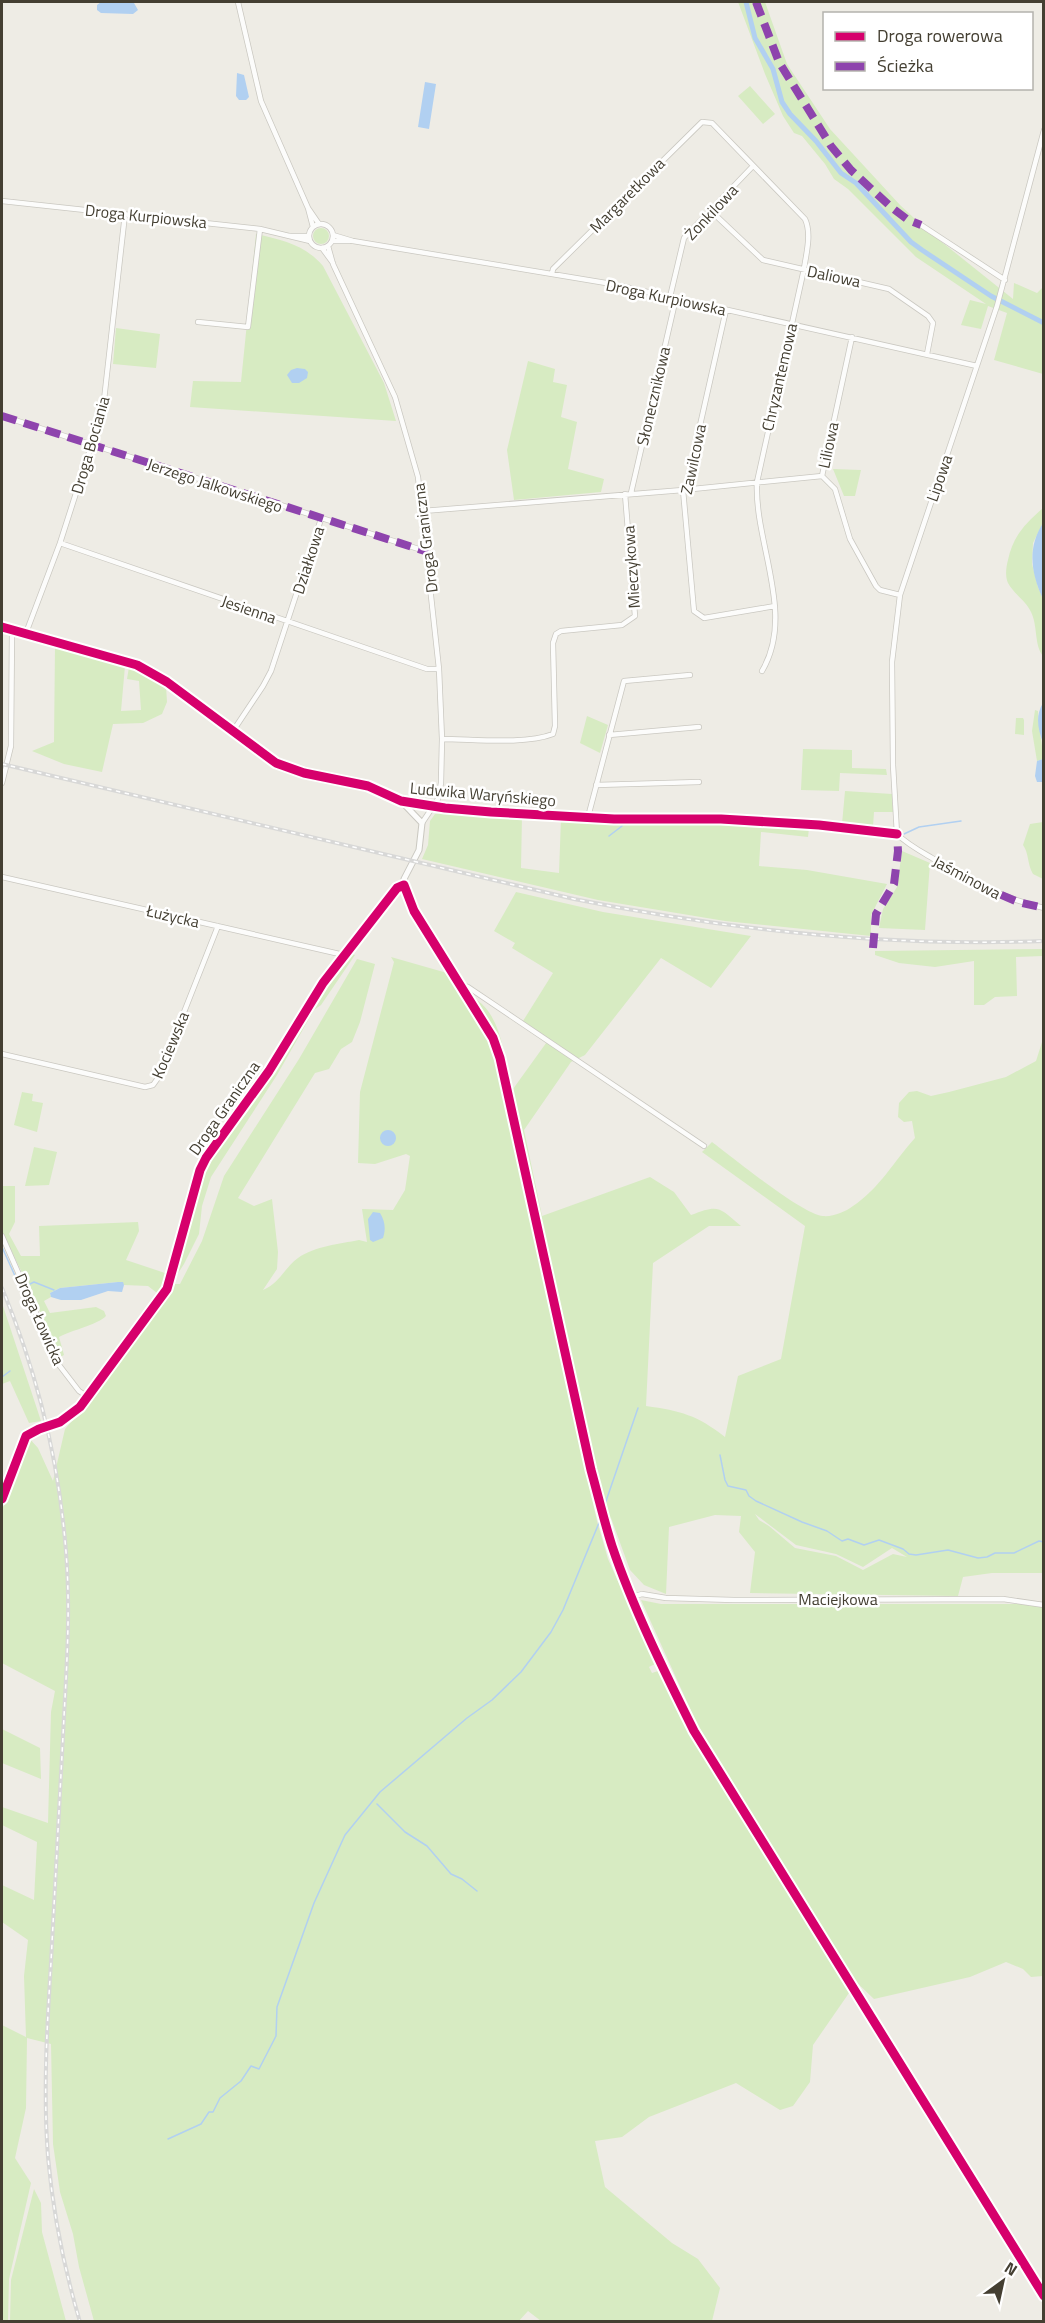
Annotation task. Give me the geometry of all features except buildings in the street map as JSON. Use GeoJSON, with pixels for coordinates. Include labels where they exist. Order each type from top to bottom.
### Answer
{"type":"FeatureCollection","features":[{"type":"Feature","properties":{"kind":"street"},"geometry":{"type":"LineString","coordinates":[[238,2],[261,101],[308,208],[313,227],[309,238],[315,247],[328,246],[333,238],[330,228],[319,224],[308,208]]}},
{"type":"Feature","properties":{"kind":"street","name":"Chryzantemowa"},"geometry":{"type":"LineString","coordinates":[[707,121],[712,123],[800,212],[808,226],[804,269],[757,482],[759,513],[777,623],[762,671]]}},
{"type":"Feature","properties":{"kind":"street","name":"Margaretkowa"},"geometry":{"type":"LineString","coordinates":[[552,274],[553,269],[702,122],[707,121]]}},
{"type":"Feature","properties":{"kind":"street","name":"Lipowa"},"geometry":{"type":"LineString","coordinates":[[897,834],[892,765],[892,680],[894,635],[900,595],[997,306],[1044,130]]}},
{"type":"Feature","properties":{"kind":"street","name":"Żonkilowa"},"geometry":{"type":"LineString","coordinates":[[673,298],[684,238],[753,166]]}},
{"type":"Feature","properties":{"kind":"street","name":"Droga Kurpiowska"},"geometry":{"type":"LineString","coordinates":[[2,201],[260,229],[309,238]]}},
{"type":"Feature","properties":{"kind":"street","name":"Daliowa"},"geometry":{"type":"LineString","coordinates":[[711,211],[763,260],[877,285],[928,315],[933,323],[927,354]]}},
{"type":"Feature","properties":{"kind":"street","name":"Droga Bociania"},"geometry":{"type":"LineString","coordinates":[[26,633],[60,543],[105,397],[125,214]]}},
{"type":"Feature","properties":{"kind":"street"},"geometry":{"type":"LineString","coordinates":[[313,227],[319,224]]}},
{"type":"Feature","properties":{"kind":"street"},"geometry":{"type":"LineString","coordinates":[[921,225],[1005,280]]}},
{"type":"Feature","properties":{"kind":"street"},"geometry":{"type":"LineString","coordinates":[[198,322],[248,327],[260,229]]}},
{"type":"Feature","properties":{"kind":"street","name":"Droga Kurpiowska"},"geometry":{"type":"LineString","coordinates":[[333,238],[340,242],[353,241],[552,274],[673,298],[977,366]]}},
{"type":"Feature","properties":{"kind":"street","name":"Droga Graniczna"},"geometry":{"type":"LineString","coordinates":[[88,1397],[166,1288],[200,1170],[206,1158],[268,1071],[323,983],[397,888],[404,885],[405,875],[419,850],[422,823],[434,807],[441,783],[439,669],[418,477],[395,397],[333,264],[328,246]]}},
{"type":"Feature","properties":{"kind":"street","name":"Droga Graniczna"},"geometry":{"type":"LineString","coordinates":[[322,248],[333,264]]}},
{"type":"Feature","properties":{"kind":"street","name":"Słonecznikowa"},"geometry":{"type":"LineString","coordinates":[[628,494],[673,298]]}},
{"type":"Feature","properties":{"kind":"street","name":"Zawilcowa"},"geometry":{"type":"LineString","coordinates":[[726,310],[687,483],[683,490],[694,611],[704,618],[775,606]]}},
{"type":"Feature","properties":{"kind":"street","name":"Liliowa"},"geometry":{"type":"LineString","coordinates":[[852,337],[822,476],[835,489],[850,539],[876,585],[880,590],[900,595]]}},
{"type":"Feature","properties":{"kind":"street","name":"Jerzego Jalkowskiego"},"geometry":{"type":"LineString","coordinates":[[2,416],[428,552]]}},
{"type":"Feature","properties":{"kind":"street"},"geometry":{"type":"LineString","coordinates":[[423,511],[683,490],[822,476]]}},
{"type":"Feature","properties":{"kind":"street","name":"Mieczykowa"},"geometry":{"type":"LineString","coordinates":[[442,739],[522,739],[553,734],[555,726],[553,643],[556,634],[561,631],[622,625],[635,616],[628,494]]}},
{"type":"Feature","properties":{"kind":"street","name":"Działkowa"},"geometry":{"type":"LineString","coordinates":[[233,731],[267,679],[321,519]]}},
{"type":"Feature","properties":{"kind":"street","name":"Jesienna"},"geometry":{"type":"LineString","coordinates":[[60,543],[427,669],[439,669]]}},
{"type":"Feature","properties":{"kind":"street","name":"Ludwika Waryńskiego"},"geometry":{"type":"LineString","coordinates":[[2,627],[137,665],[167,682],[264,755],[288,768],[368,786],[401,801],[434,807],[588,817],[744,820],[897,834]]}},
{"type":"Feature","properties":{"kind":"street"},"geometry":{"type":"LineString","coordinates":[[2,783],[11,746],[12,630]]}},
{"type":"Feature","properties":{"kind":"street"},"geometry":{"type":"LineString","coordinates":[[588,817],[624,681],[690,675]]}},
{"type":"Feature","properties":{"kind":"street"},"geometry":{"type":"LineString","coordinates":[[609,735],[699,727]]}},
{"type":"Feature","properties":{"kind":"street"},"geometry":{"type":"LineString","coordinates":[[596,785],[699,783]]}},
{"type":"Feature","properties":{"kind":"street"},"geometry":{"type":"LineString","coordinates":[[401,801],[422,823]]}},
{"type":"Feature","properties":{"kind":"street","name":"Jaśminowa"},"geometry":{"type":"LineString","coordinates":[[897,834],[933,859],[980,886],[1018,902],[1044,908]]}},
{"type":"Feature","properties":{"kind":"street","name":"Łużycka"},"geometry":{"type":"LineString","coordinates":[[2,876],[344,955]]}},
{"type":"Feature","properties":{"kind":"street"},"geometry":{"type":"LineString","coordinates":[[404,885],[414,911],[493,1038],[500,1058],[591,1470],[612,1546],[632,1597],[694,1731],[1044,2296]]}},
{"type":"Feature","properties":{"kind":"street","name":"Kociewska"},"geometry":{"type":"LineString","coordinates":[[2,1054],[144,1086],[153,1086],[218,926]]}},
{"type":"Feature","properties":{"kind":"street"},"geometry":{"type":"LineString","coordinates":[[460,985],[478,994],[704,1146]]}},
{"type":"Feature","properties":{"kind":"street","name":"Droga Łowicka"},"geometry":{"type":"LineString","coordinates":[[2,1236],[59,1365],[79,1391],[88,1397]]}},
{"type":"Feature","properties":{"kind":"street"},"geometry":{"type":"LineString","coordinates":[[2,1499],[26,1436],[33,1431],[60,1422],[72,1414],[88,1397]]}},
{"type":"Feature","properties":{"kind":"street","name":"Maciejkowa"},"geometry":{"type":"LineString","coordinates":[[632,1597],[642,1594],[666,1598],[734,1600],[1002,1599],[1044,1605]]}},
{"type":"Feature","properties":{"kind":"green space"},"geometry":{"type":"Polygon","coordinates":[[[738,2],[765,2],[787,64],[830,129],[900,205],[928,231],[1013,299],[1014,283],[1037,293],[1043,287],[1043,374],[994,360],[1007,313],[988,306],[981,329],[961,325],[970,300],[986,304],[916,257],[848,189],[834,179],[802,136],[794,133],[783,116],[765,74],[738,2]]]}},
{"type":"Feature","properties":{"kind":"green space"},"geometry":{"type":"Polygon","coordinates":[[[750,86],[775,114],[763,124],[738,96],[750,86]]]}},
{"type":"Feature","properties":{"kind":"green space"},"geometry":{"type":"Polygon","coordinates":[[[321,228],[329,236],[321,244],[313,236],[321,228]]]}},
{"type":"Feature","properties":{"kind":"green space"},"geometry":{"type":"Polygon","coordinates":[[[256,234],[301,248],[323,266],[384,383],[396,421],[190,407],[193,381],[241,382],[256,234]]]}},
{"type":"Feature","properties":{"kind":"green space"},"geometry":{"type":"Polygon","coordinates":[[[116,328],[160,334],[156,368],[113,364],[116,328]]]}},
{"type":"Feature","properties":{"kind":"green space"},"geometry":{"type":"Polygon","coordinates":[[[528,361],[555,369],[553,382],[567,385],[561,417],[577,422],[568,469],[604,479],[601,492],[514,500],[507,450],[528,361]]]}},
{"type":"Feature","properties":{"kind":"green space"},"geometry":{"type":"Polygon","coordinates":[[[833,469],[861,470],[855,496],[844,496],[833,469]]]}},
{"type":"Feature","properties":{"kind":"green space"},"geometry":{"type":"Polygon","coordinates":[[[1043,508],[1043,523],[1033,543],[1032,564],[1043,599],[1043,656],[1038,646],[1031,612],[1008,583],[1006,572],[1010,552],[1017,537],[1025,525],[1043,508]]]}},
{"type":"Feature","properties":{"kind":"green space"},"geometry":{"type":"Polygon","coordinates":[[[55,646],[125,666],[121,711],[141,710],[139,681],[127,679],[129,667],[149,675],[166,686],[167,702],[162,714],[143,723],[113,724],[102,772],[64,764],[32,751],[54,742],[55,646]]]}},
{"type":"Feature","properties":{"kind":"green space"},"geometry":{"type":"Polygon","coordinates":[[[1035,710],[1038,711],[1043,753],[1043,759],[1037,761],[1032,731],[1035,710]]]}},
{"type":"Feature","properties":{"kind":"green space"},"geometry":{"type":"Polygon","coordinates":[[[587,716],[608,725],[600,753],[580,743],[587,716]]]}},
{"type":"Feature","properties":{"kind":"green space"},"geometry":{"type":"Polygon","coordinates":[[[1016,718],[1024,720],[1024,735],[1015,734],[1016,718]]]}},
{"type":"Feature","properties":{"kind":"green space"},"geometry":{"type":"Polygon","coordinates":[[[803,749],[852,750],[852,768],[886,769],[887,775],[840,773],[839,791],[801,790],[803,749]]]}},
{"type":"Feature","properties":{"kind":"green space"},"geometry":{"type":"Polygon","coordinates":[[[845,791],[892,794],[893,812],[874,812],[873,827],[842,824],[845,791]]]}},
{"type":"Feature","properties":{"kind":"green space"},"geometry":{"type":"Polygon","coordinates":[[[435,814],[522,816],[521,868],[559,873],[561,819],[737,823],[809,828],[808,837],[761,832],[759,866],[807,870],[887,884],[871,915],[871,936],[725,921],[598,900],[422,859],[428,845],[430,821],[435,814]]]}},
{"type":"Feature","properties":{"kind":"green space"},"geometry":{"type":"Polygon","coordinates":[[[1044,822],[1043,879],[1033,874],[1023,845],[1030,824],[1044,822]]]}},
{"type":"Feature","properties":{"kind":"green space"},"geometry":{"type":"Polygon","coordinates":[[[902,851],[930,863],[925,930],[879,928],[883,909],[897,887],[902,851]]]}},
{"type":"Feature","properties":{"kind":"green space"},"geometry":{"type":"Polygon","coordinates":[[[516,892],[603,912],[751,936],[711,988],[661,958],[585,1055],[571,1062],[524,1130],[542,1216],[650,1177],[674,1192],[691,1215],[708,1209],[718,1209],[741,1226],[709,1226],[653,1263],[646,1406],[688,1415],[725,1437],[738,1376],[781,1359],[805,1226],[702,1152],[712,1142],[800,1206],[823,1216],[839,1214],[871,1191],[915,1138],[912,1121],[904,1122],[898,1117],[899,1103],[909,1092],[917,1091],[931,1096],[1006,1077],[1036,1061],[1043,1039],[1043,1573],[992,1573],[963,1577],[958,1596],[750,1593],[755,1552],[739,1532],[741,1516],[715,1515],[669,1527],[666,1594],[644,1585],[630,1570],[611,1518],[610,1557],[590,1471],[586,1472],[608,1559],[655,1664],[649,1667],[652,1673],[658,1671],[681,1719],[849,1993],[813,2045],[810,2082],[793,2106],[780,2110],[736,2083],[649,2117],[622,2137],[595,2141],[605,2187],[672,2243],[698,2259],[720,2288],[712,2321],[541,2321],[528,2311],[518,2322],[94,2321],[79,2267],[73,2234],[60,2192],[53,2144],[51,2044],[27,2038],[26,2108],[15,2158],[31,2183],[9,2279],[8,2321],[2,2321],[2,2025],[26,2037],[24,1976],[28,1940],[2,1922],[2,1885],[34,1900],[37,1842],[2,1825],[2,1807],[48,1823],[51,1712],[55,1691],[2,1663],[2,1510],[29,1438],[38,1448],[53,1481],[65,1429],[103,1385],[142,1330],[161,1295],[173,1284],[180,1284],[202,1241],[224,1176],[299,1059],[357,959],[375,964],[360,1022],[352,1042],[341,1049],[329,1069],[315,1073],[238,1198],[254,1206],[272,1199],[278,1252],[277,1269],[263,1290],[273,1284],[293,1262],[305,1254],[336,1244],[359,1240],[367,1242],[362,1209],[393,1210],[405,1190],[410,1156],[406,1154],[375,1164],[358,1163],[360,1092],[394,962],[391,957],[447,973],[464,996],[476,999],[486,1008],[501,1041],[513,1089],[549,1039],[523,1021],[553,973],[512,948],[515,943],[494,931],[516,892]],[[755,1514],[759,1520],[795,1548],[836,1556],[863,1570],[893,1554],[907,1557],[892,1548],[863,1567],[836,1554],[796,1545],[755,1514]]]}},
{"type":"Feature","properties":{"kind":"green space"},"geometry":{"type":"Polygon","coordinates":[[[1043,949],[1043,956],[1016,957],[1017,996],[995,997],[984,1005],[974,1005],[974,961],[935,967],[899,963],[875,955],[875,951],[1043,949]]]}},
{"type":"Feature","properties":{"kind":"green space"},"geometry":{"type":"Polygon","coordinates":[[[350,953],[355,955],[321,1005],[314,1010],[277,1075],[211,1177],[202,1206],[199,1234],[173,1281],[203,1172],[272,1071],[326,983],[350,953]]]}},
{"type":"Feature","properties":{"kind":"green space"},"geometry":{"type":"Polygon","coordinates":[[[22,1092],[33,1094],[32,1101],[43,1103],[37,1132],[14,1125],[22,1092]]]}},
{"type":"Feature","properties":{"kind":"green space"},"geometry":{"type":"Polygon","coordinates":[[[34,1147],[57,1152],[49,1185],[25,1186],[34,1147]]]}},
{"type":"Feature","properties":{"kind":"green space"},"geometry":{"type":"Polygon","coordinates":[[[2,1186],[15,1186],[15,1222],[9,1234],[21,1256],[40,1256],[39,1226],[138,1222],[139,1231],[126,1260],[168,1274],[164,1286],[157,1293],[148,1286],[124,1285],[118,1282],[60,1288],[50,1293],[51,1297],[44,1301],[50,1313],[96,1307],[104,1311],[106,1316],[97,1322],[59,1337],[64,1355],[58,1358],[37,1304],[2,1231],[2,1186]]]}},
{"type":"Feature","properties":{"kind":"green space"},"geometry":{"type":"Polygon","coordinates":[[[2,1303],[41,1421],[29,1423],[10,1381],[2,1384],[2,1303]]]}},
{"type":"Feature","properties":{"kind":"green space"},"geometry":{"type":"Polygon","coordinates":[[[641,1600],[661,1604],[1022,1604],[1043,1607],[1043,1976],[1031,1977],[1023,1969],[1006,1962],[970,1977],[874,1999],[853,1979],[712,1750],[697,1724],[641,1600]]]}},
{"type":"Feature","properties":{"kind":"green space"},"geometry":{"type":"Polygon","coordinates":[[[2,1729],[40,1748],[41,1779],[2,1763],[2,1729]]]}},
{"type":"Feature","properties":{"kind":"green space"},"geometry":{"type":"Polygon","coordinates":[[[34,2189],[41,2203],[42,2232],[66,2321],[10,2321],[11,2280],[34,2189]]]}},
{"type":"Feature","properties":{"kind":"water"},"geometry":{"type":"Polygon","coordinates":[[[101,2],[134,3],[138,10],[133,14],[101,13],[97,10],[97,5],[101,2]]]}},
{"type":"Feature","properties":{"kind":"water"},"geometry":{"type":"Polygon","coordinates":[[[237,73],[244,75],[249,97],[246,100],[239,100],[236,96],[237,73]]]}},
{"type":"Feature","properties":{"kind":"water"},"geometry":{"type":"Polygon","coordinates":[[[425,82],[436,84],[429,129],[418,127],[425,82]]]}},
{"type":"Feature","properties":{"kind":"water"},"geometry":{"type":"Polygon","coordinates":[[[297,368],[308,372],[307,378],[299,383],[292,383],[287,375],[291,370],[297,368]]]}},
{"type":"Feature","properties":{"kind":"water"},"geometry":{"type":"Polygon","coordinates":[[[1043,523],[1043,599],[1032,561],[1035,542],[1043,523]]]}},
{"type":"Feature","properties":{"kind":"water"},"geometry":{"type":"Polygon","coordinates":[[[1043,703],[1043,743],[1038,723],[1043,703]]]}},
{"type":"Feature","properties":{"kind":"water"},"geometry":{"type":"Polygon","coordinates":[[[1043,759],[1043,782],[1037,782],[1035,776],[1037,761],[1043,759]]]}},
{"type":"Feature","properties":{"kind":"water"},"geometry":{"type":"Polygon","coordinates":[[[388,1130],[394,1132],[396,1138],[394,1144],[388,1146],[382,1144],[380,1138],[382,1132],[388,1130]]]}},
{"type":"Feature","properties":{"kind":"water"},"geometry":{"type":"Polygon","coordinates":[[[373,1212],[380,1213],[385,1228],[383,1238],[373,1242],[370,1240],[368,1219],[373,1212]]]}},
{"type":"Feature","properties":{"kind":"water"},"geometry":{"type":"Polygon","coordinates":[[[123,1282],[122,1292],[108,1291],[81,1300],[61,1300],[51,1297],[50,1293],[60,1288],[123,1282]]]}},
{"type":"Feature","properties":{"kind":"waterway"},"geometry":{"type":"LineString","coordinates":[[746,2],[755,38],[773,69],[782,102],[841,173],[856,183],[911,242],[991,296],[1044,323]]}},
{"type":"Feature","properties":{"kind":"waterway"},"geometry":{"type":"LineString","coordinates":[[904,834],[919,827],[961,821]]}},
{"type":"Feature","properties":{"kind":"waterway"},"geometry":{"type":"LineString","coordinates":[[611,824],[751,824]]}},
{"type":"Feature","properties":{"kind":"waterway"},"geometry":{"type":"LineString","coordinates":[[763,825],[814,830]]}},
{"type":"Feature","properties":{"kind":"waterway"},"geometry":{"type":"LineString","coordinates":[[609,836],[622,826]]}},
{"type":"Feature","properties":{"kind":"waterway"},"geometry":{"type":"LineString","coordinates":[[824,831],[892,837]]}},
{"type":"Feature","properties":{"kind":"waterway"},"geometry":{"type":"LineString","coordinates":[[2,1247],[20,1287],[23,1287]]}},
{"type":"Feature","properties":{"kind":"waterway"},"geometry":{"type":"LineString","coordinates":[[30,1284],[34,1282],[54,1290]]}},
{"type":"Feature","properties":{"kind":"waterway"},"geometry":{"type":"LineString","coordinates":[[2,1377],[10,1371]]}},
{"type":"Feature","properties":{"kind":"waterway"},"geometry":{"type":"LineString","coordinates":[[605,1504],[638,1408]]}},
{"type":"Feature","properties":{"kind":"waterway"},"geometry":{"type":"LineString","coordinates":[[720,1455],[728,1486],[746,1490],[749,1496],[756,1501],[827,1531],[842,1541],[848,1539],[864,1545],[879,1540],[903,1549],[909,1554],[948,1550],[978,1558],[995,1553],[1014,1553],[1039,1541],[1044,1542]]}},
{"type":"Feature","properties":{"kind":"waterway"},"geometry":{"type":"LineString","coordinates":[[168,2139],[201,2124],[209,2112],[213,2112],[220,2098],[241,2081],[251,2066],[259,2069],[276,2036],[277,2007],[314,1903],[345,1835],[380,1792],[467,1718],[492,1700],[521,1672],[551,1632],[563,1610],[601,1518]]}},
{"type":"Feature","properties":{"kind":"waterway"},"geometry":{"type":"LineString","coordinates":[[377,1804],[405,1832],[427,1846],[451,1874],[462,1879],[477,1891]]}},
{"type":"Feature","properties":{"kind":"railway"},"geometry":{"type":"LineString","coordinates":[[2,764],[574,899],[632,910],[749,927],[866,939],[1044,941]]}},
{"type":"Feature","properties":{"kind":"railway"},"geometry":{"type":"LineString","coordinates":[[2,1288],[36,1384],[58,1484],[66,1552],[68,1644],[47,2035],[46,2108],[48,2157],[56,2220],[80,2322]]}},
{"type":"Feature","properties":{"kind":"marked path"},"geometry":{"type":"LineString","coordinates":[[756,2],[779,62],[831,146],[851,170],[891,207],[908,220],[921,225]]}},
{"type":"Feature","properties":{"kind":"marked path"},"geometry":{"type":"LineString","coordinates":[[2,416],[428,552]]}},
{"type":"Feature","properties":{"kind":"marked path"},"geometry":{"type":"LineString","coordinates":[[873,948],[876,914],[894,884],[898,851],[897,834]]}},
{"type":"Feature","properties":{"kind":"marked path"},"geometry":{"type":"LineString","coordinates":[[980,886],[1018,902],[1044,908]]}},
{"type":"Feature","properties":{"kind":"cycle path"},"geometry":{"type":"LineString","coordinates":[[2,627],[137,665],[167,682],[276,763],[304,773],[368,786],[401,801],[491,812],[614,819],[721,819],[819,825],[897,834]]}},
{"type":"Feature","properties":{"kind":"cycle path"},"geometry":{"type":"LineString","coordinates":[[2,1499],[26,1436],[60,1422],[80,1407],[167,1289],[200,1170],[206,1158],[269,1071],[323,983],[397,888],[404,885],[414,911],[493,1038],[500,1058],[591,1470],[612,1546],[650,1640],[694,1731],[1044,2296]]}}]}
